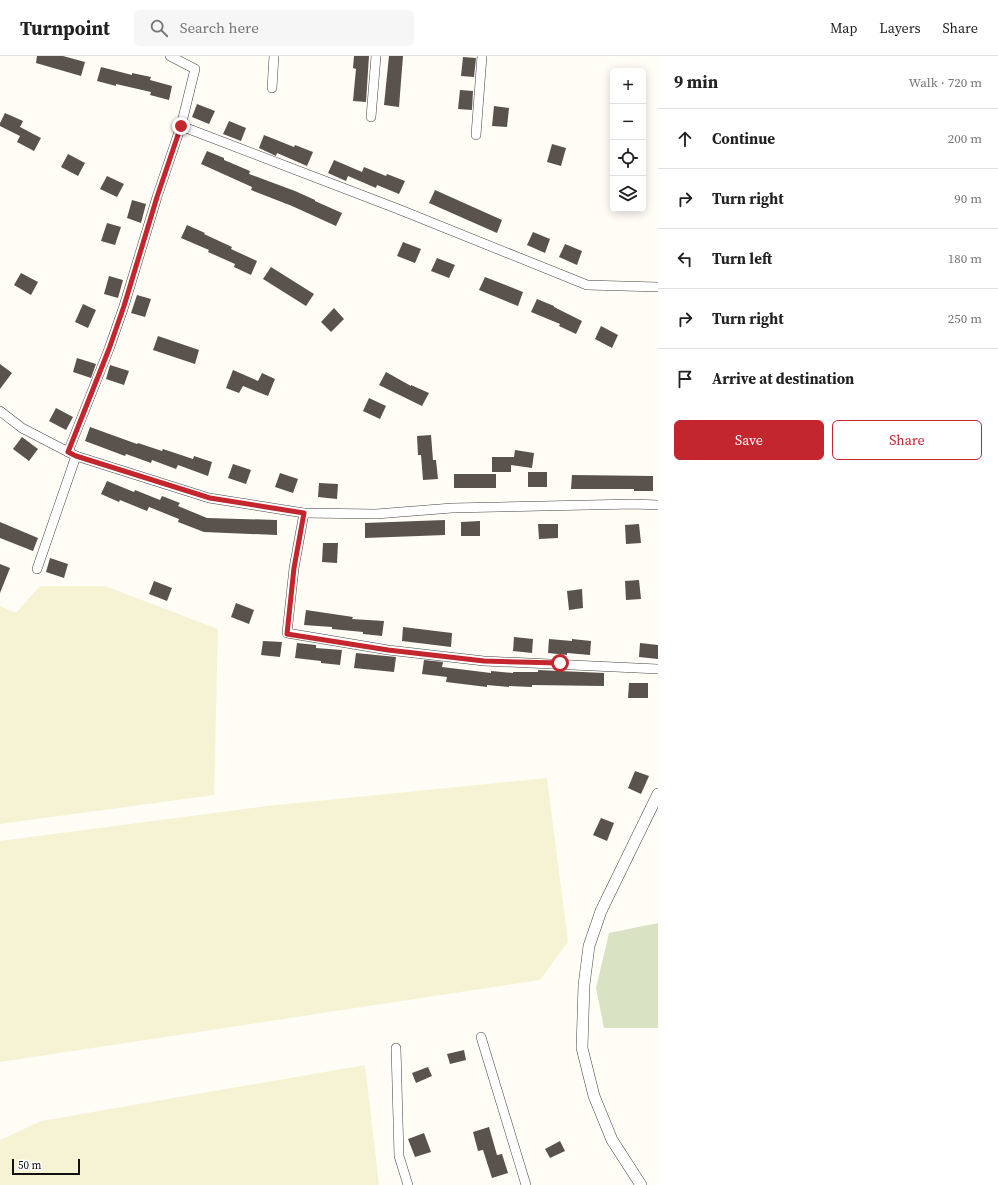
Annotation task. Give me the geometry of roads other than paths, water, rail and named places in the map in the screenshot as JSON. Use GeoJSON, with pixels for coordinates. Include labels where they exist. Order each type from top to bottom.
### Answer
{"type":"FeatureCollection","features":[{"type":"Feature","properties":{"kind":"street"},"geometry":{"type":"LineString","coordinates":[[37,569],[72,454],[124,306],[157,197],[181,126],[195,68],[170,56]]}},
{"type":"Feature","properties":{"kind":"street"},"geometry":{"type":"LineString","coordinates":[[272,88],[274,56]]}},
{"type":"Feature","properties":{"kind":"street"},"geometry":{"type":"LineString","coordinates":[[371,117],[376,56]]}},
{"type":"Feature","properties":{"kind":"street"},"geometry":{"type":"LineString","coordinates":[[476,135],[482,56]]}},
{"type":"Feature","properties":{"kind":"street"},"geometry":{"type":"LineString","coordinates":[[181,126],[398,209],[587,285],[658,287]]}},
{"type":"Feature","properties":{"kind":"street"},"geometry":{"type":"LineString","coordinates":[[0,411],[22,428],[72,454],[210,498],[304,513],[376,514],[452,508],[634,504],[658,505]]}},
{"type":"Feature","properties":{"kind":"street"},"geometry":{"type":"LineString","coordinates":[[304,513],[294,568],[287,634],[388,650],[484,661],[658,669]]}},
{"type":"Feature","properties":{"kind":"street"},"geometry":{"type":"LineString","coordinates":[[640,1185],[612,1140],[594,1096],[582,1048],[584,985],[589,946],[601,911],[658,794]]}},
{"type":"Feature","properties":{"kind":"street"},"geometry":{"type":"LineString","coordinates":[[481,1036],[526,1185]]}},
{"type":"Feature","properties":{"kind":"street"},"geometry":{"type":"LineString","coordinates":[[396,1048],[398,1156],[408,1185]]}}]}
